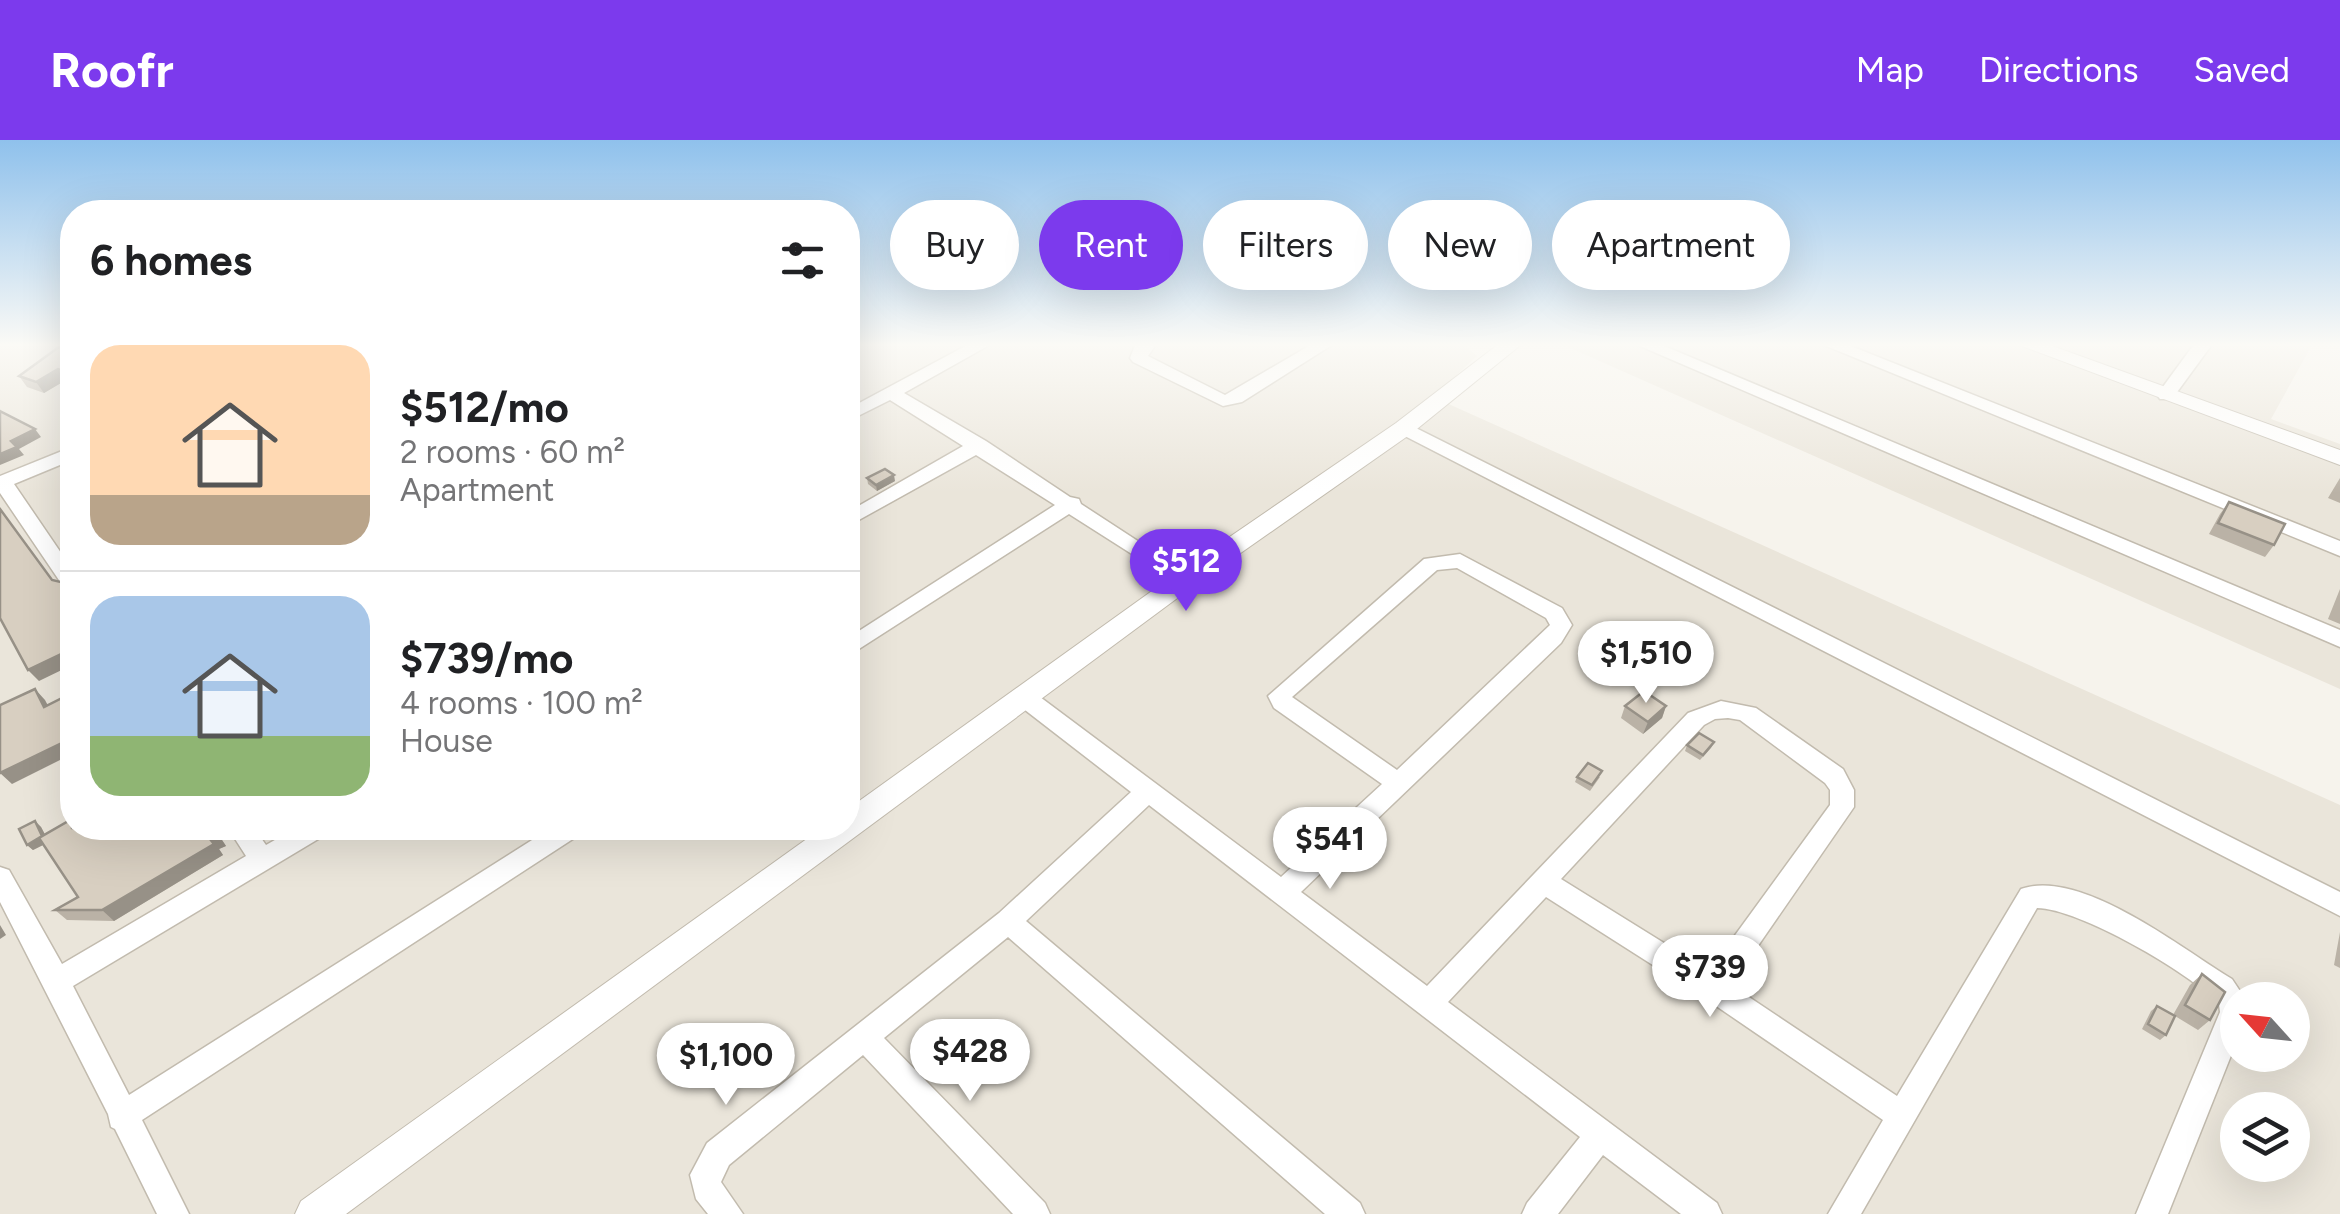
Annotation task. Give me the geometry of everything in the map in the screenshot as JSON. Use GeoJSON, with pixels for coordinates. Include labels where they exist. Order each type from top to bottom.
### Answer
{"type":"FeatureCollection","features":[{"type":"Feature","properties":{"kind":"street"},"geometry":{"type":"LineString","coordinates":[[860,410],[892,393]]}},
{"type":"Feature","properties":{"kind":"street"},"geometry":{"type":"LineString","coordinates":[[892,393],[1186,578]]}},
{"type":"Feature","properties":{"kind":"street"},"geometry":{"type":"LineString","coordinates":[[1208,393],[1223,401],[1244,393]]}},
{"type":"Feature","properties":{"kind":"street"},"geometry":{"type":"LineString","coordinates":[[860,816],[1186,578],[1449,393]]}},
{"type":"Feature","properties":{"kind":"street"},"geometry":{"type":"LineString","coordinates":[[1760,393],[2340,639]]}},
{"type":"Feature","properties":{"kind":"street"},"geometry":{"type":"LineString","coordinates":[[1953,393],[2340,549]]}},
{"type":"Feature","properties":{"kind":"street"},"geometry":{"type":"LineString","coordinates":[[2161,393],[2340,458]]}},
{"type":"Feature","properties":{"kind":"street"},"geometry":{"type":"LineString","coordinates":[[1404,428],[2340,905]]}},
{"type":"Feature","properties":{"kind":"street"},"geometry":{"type":"LineString","coordinates":[[860,513],[980,445]]}},
{"type":"Feature","properties":{"kind":"street"},"geometry":{"type":"LineString","coordinates":[[60,458],[1,482],[60,567]]}},
{"type":"Feature","properties":{"kind":"street"},"geometry":{"type":"LineString","coordinates":[[860,640],[1072,503]]}},
{"type":"Feature","properties":{"kind":"street"},"geometry":{"type":"LineString","coordinates":[[1282,892],[1400,784],[1554,638],[1561,626],[1554,613],[1460,561],[1431,564],[1280,696],[1282,702],[1400,784]]}},
{"type":"Feature","properties":{"kind":"street"},"geometry":{"type":"LineString","coordinates":[[1024,697],[1430,1003],[1598,1136],[1706,1214]]}},
{"type":"Feature","properties":{"kind":"street"},"geometry":{"type":"LineString","coordinates":[[1430,1003],[1696,719],[1719,710],[1748,714],[1834,776],[1842,790],[1842,807],[1713,988]]}},
{"type":"Feature","properties":{"kind":"street"},"geometry":{"type":"LineString","coordinates":[[727,1214],[707,1188],[705,1175],[718,1154],[1008,920],[1148,791]]}},
{"type":"Feature","properties":{"kind":"street"},"geometry":{"type":"LineString","coordinates":[[248,840],[262,860]]}},
{"type":"Feature","properties":{"kind":"street"},"geometry":{"type":"LineString","coordinates":[[57,981],[296,840]]}},
{"type":"Feature","properties":{"kind":"street"},"geometry":{"type":"LineString","coordinates":[[121,1117],[551,840]]}},
{"type":"Feature","properties":{"kind":"street"},"geometry":{"type":"LineString","coordinates":[[314,1214],[827,840]]}},
{"type":"Feature","properties":{"kind":"street"},"geometry":{"type":"LineString","coordinates":[[0,878],[57,981],[172,1214]]}},
{"type":"Feature","properties":{"kind":"street"},"geometry":{"type":"LineString","coordinates":[[1544,882],[1713,988],[1903,1117]]}},
{"type":"Feature","properties":{"kind":"street"},"geometry":{"type":"LineString","coordinates":[[1844,1214],[2030,897],[2047,894],[2074,902],[2222,988],[2232,999],[2234,1012],[2152,1214]]}},
{"type":"Feature","properties":{"kind":"street"},"geometry":{"type":"LineString","coordinates":[[1008,920],[1349,1214]]}},
{"type":"Feature","properties":{"kind":"street"},"geometry":{"type":"LineString","coordinates":[[863,1035],[1034,1214]]}},
{"type":"Feature","properties":{"kind":"street"},"geometry":{"type":"LineString","coordinates":[[1538,1214],[1598,1136]]}},
{"type":"Feature","properties":{"kind":"shaded area"},"geometry":{"type":"Polygon","coordinates":[[[0,393],[60,393],[60,840],[860,840],[860,393],[1437,393],[1433,397],[2340,805],[2340,1214],[0,1214],[0,393]]]}},
{"type":"Feature","properties":{"kind":"shaded area"},"geometry":{"type":"Polygon","coordinates":[[[1672,393],[2285,393],[2271,419],[2340,444],[2340,689],[1672,393]]]}},
{"type":"Feature","properties":{"kind":"building"},"geometry":{"type":"Polygon","coordinates":[[[0,411],[35,429],[11,441],[17,447],[0,454],[0,411]]]}},
{"type":"Feature","properties":{"kind":"building"},"geometry":{"type":"Polygon","coordinates":[[[885,469],[894,475],[876,485],[867,478],[885,469]]]}},
{"type":"Feature","properties":{"kind":"building"},"geometry":{"type":"Polygon","coordinates":[[[2229,502],[2285,524],[2274,545],[2218,523],[2229,502]]]}},
{"type":"Feature","properties":{"kind":"building"},"geometry":{"type":"Polygon","coordinates":[[[0,509],[52,580],[60,582],[60,655],[28,670],[0,618],[0,509]]]}},
{"type":"Feature","properties":{"kind":"building"},"geometry":{"type":"Polygon","coordinates":[[[35,689],[44,707],[60,699],[60,744],[0,773],[0,705],[35,689]]]}},
{"type":"Feature","properties":{"kind":"building"},"geometry":{"type":"Polygon","coordinates":[[[1644,691],[1666,706],[1648,722],[1625,706],[1644,691]]]}},
{"type":"Feature","properties":{"kind":"building"},"geometry":{"type":"Polygon","coordinates":[[[1699,733],[1714,742],[1703,755],[1687,745],[1699,733]]]}},
{"type":"Feature","properties":{"kind":"building"},"geometry":{"type":"Polygon","coordinates":[[[1588,763],[1602,771],[1592,785],[1577,777],[1588,763]]]}},
{"type":"Feature","properties":{"kind":"building"},"geometry":{"type":"Polygon","coordinates":[[[35,821],[42,836],[27,845],[19,829],[35,821]]]}},
{"type":"Feature","properties":{"kind":"building"},"geometry":{"type":"Polygon","coordinates":[[[60,826],[60,840],[211,840],[214,844],[102,910],[55,910],[78,897],[39,838],[60,826]]]}},
{"type":"Feature","properties":{"kind":"building"},"geometry":{"type":"Polygon","coordinates":[[[2202,974],[2220,988],[2220,1001],[2210,1020],[2185,1005],[2202,974]]]}},
{"type":"Feature","properties":{"kind":"building"},"geometry":{"type":"Polygon","coordinates":[[[2157,1006],[2175,1016],[2166,1035],[2148,1024],[2157,1006]]]}}]}
